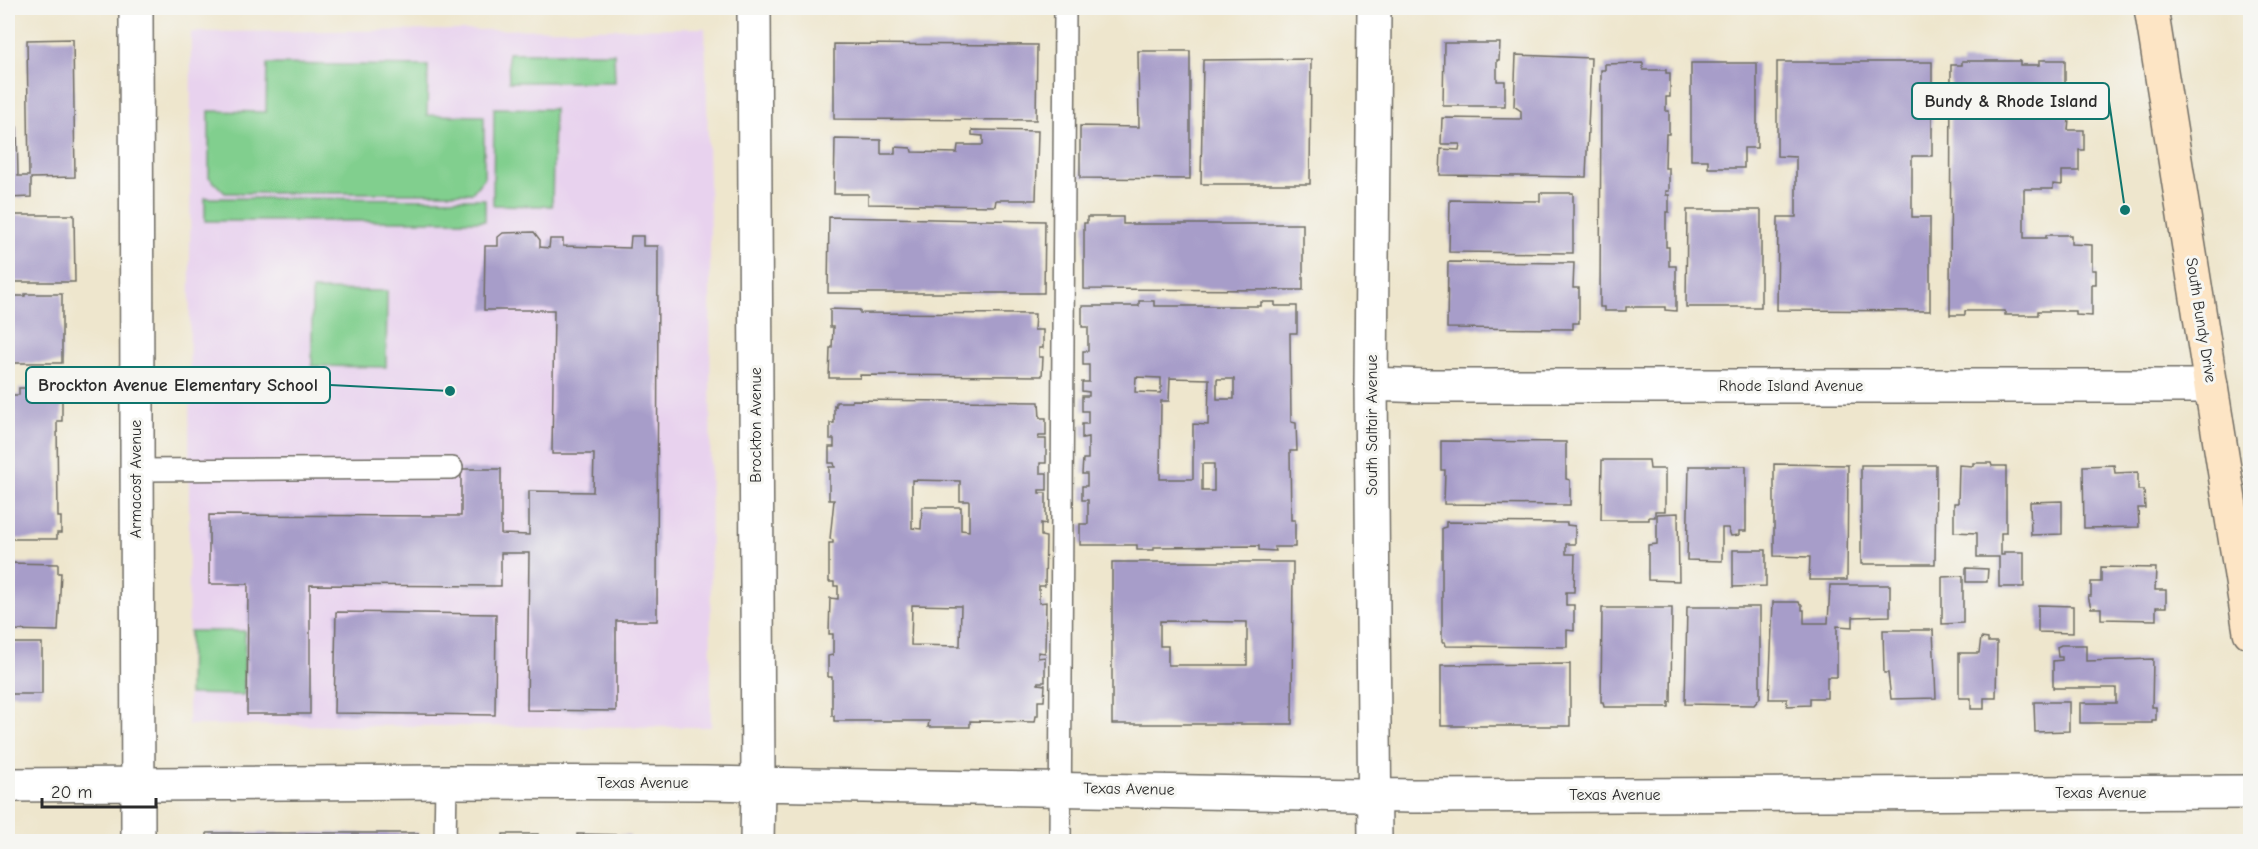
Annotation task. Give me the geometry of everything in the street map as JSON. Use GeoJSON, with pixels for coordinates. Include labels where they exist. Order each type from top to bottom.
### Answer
{"type":"FeatureCollection","features":[{"type":"Feature","properties":{"kind":"main road","name":"South Bundy Drive"},"geometry":{"type":"LineString","coordinates":[[2151,8],[2250,632]]}},
{"type":"Feature","properties":{"kind":"street","name":"Armacost Avenue"},"geometry":{"type":"LineString","coordinates":[[136,8],[138,842]]}},
{"type":"Feature","properties":{"kind":"street","name":"Brockton Avenue"},"geometry":{"type":"LineString","coordinates":[[754,8],[757,842]]}},
{"type":"Feature","properties":{"kind":"street","name":"South Saltair Avenue"},"geometry":{"type":"LineString","coordinates":[[1374,8],[1371,384],[1375,842]]}},
{"type":"Feature","properties":{"kind":"street","name":"Rhode Island Avenue"},"geometry":{"type":"LineString","coordinates":[[1371,384],[1426,386],[2211,386]]}},
{"type":"Feature","properties":{"kind":"street","name":"Texas Avenue"},"geometry":{"type":"LineString","coordinates":[[8,785],[446,782],[758,783],[1376,795],[2250,792]]}},
{"type":"Feature","properties":{"kind":"lane"},"geometry":{"type":"LineString","coordinates":[[1060,842],[1065,8]]}},
{"type":"Feature","properties":{"kind":"lane"},"geometry":{"type":"LineString","coordinates":[[136,470],[452,468]]}},
{"type":"Feature","properties":{"kind":"lane"},"geometry":{"type":"LineString","coordinates":[[445,842],[446,782]]}},
{"type":"Feature","properties":{"kind":"shaded area"},"geometry":{"type":"Polygon","coordinates":[[[705,28],[710,219],[711,727],[188,725],[191,32],[705,28]]]}},
{"type":"Feature","properties":{"kind":"green space"},"geometry":{"type":"Polygon","coordinates":[[[508,53],[614,53],[615,82],[509,82],[508,53]]]}},
{"type":"Feature","properties":{"kind":"green space"},"geometry":{"type":"Polygon","coordinates":[[[267,64],[428,66],[427,115],[484,116],[484,178],[472,193],[225,193],[209,177],[209,111],[266,112],[267,64]]]}},
{"type":"Feature","properties":{"kind":"green space"},"geometry":{"type":"Polygon","coordinates":[[[494,108],[554,109],[552,206],[493,205],[494,108]]]}},
{"type":"Feature","properties":{"kind":"green space"},"geometry":{"type":"Polygon","coordinates":[[[205,198],[485,199],[485,221],[205,221],[205,198]]]}},
{"type":"Feature","properties":{"kind":"green space"},"geometry":{"type":"Polygon","coordinates":[[[312,290],[387,291],[386,367],[312,366],[312,290]]]}},
{"type":"Feature","properties":{"kind":"green space"},"geometry":{"type":"Polygon","coordinates":[[[190,631],[245,631],[244,695],[189,694],[190,631]]]}},
{"type":"Feature","properties":{"kind":"building"},"geometry":{"type":"Polygon","coordinates":[[[73,39],[75,177],[31,178],[31,197],[8,198],[8,127],[17,127],[18,176],[29,176],[27,40],[73,39]]]}},
{"type":"Feature","properties":{"kind":"building"},"geometry":{"type":"Polygon","coordinates":[[[1444,43],[1500,43],[1497,81],[1505,81],[1505,106],[1443,106],[1444,43]]]}},
{"type":"Feature","properties":{"kind":"building"},"geometry":{"type":"Polygon","coordinates":[[[834,44],[1037,45],[1036,120],[834,119],[834,44]]]}},
{"type":"Feature","properties":{"kind":"building"},"geometry":{"type":"Polygon","coordinates":[[[1138,51],[1190,51],[1190,179],[1080,178],[1080,126],[1139,127],[1138,51]]]}},
{"type":"Feature","properties":{"kind":"building"},"geometry":{"type":"Polygon","coordinates":[[[1516,55],[1591,58],[1586,177],[1440,175],[1441,149],[1459,150],[1460,144],[1441,144],[1442,118],[1521,119],[1521,111],[1514,106],[1516,55]]]}},
{"type":"Feature","properties":{"kind":"building"},"geometry":{"type":"Polygon","coordinates":[[[1311,59],[1310,184],[1201,184],[1203,60],[1311,59]]]}},
{"type":"Feature","properties":{"kind":"building"},"geometry":{"type":"Polygon","coordinates":[[[2039,60],[2065,60],[2065,97],[2071,97],[2068,130],[2084,130],[2084,150],[2079,150],[2079,171],[2062,171],[2062,185],[2053,184],[2053,189],[2024,189],[2024,238],[2071,235],[2071,244],[2092,245],[2092,270],[2096,270],[2096,284],[2092,284],[2092,316],[2076,315],[2076,311],[2038,311],[2038,315],[2005,315],[2005,311],[1965,311],[1965,315],[1950,315],[1951,65],[1962,65],[1962,61],[2020,61],[2020,65],[2039,65],[2039,60]]]}},
{"type":"Feature","properties":{"kind":"building"},"geometry":{"type":"Polygon","coordinates":[[[1777,62],[1932,62],[1932,156],[1912,156],[1912,217],[1930,217],[1930,311],[1777,310],[1778,217],[1796,217],[1796,157],[1777,156],[1777,62]]]}},
{"type":"Feature","properties":{"kind":"building"},"geometry":{"type":"Polygon","coordinates":[[[1643,63],[1643,70],[1666,70],[1666,73],[1670,73],[1670,97],[1666,97],[1666,111],[1669,111],[1669,134],[1666,134],[1665,168],[1669,168],[1669,191],[1666,191],[1666,195],[1669,195],[1669,212],[1666,212],[1666,247],[1669,247],[1669,266],[1676,266],[1676,311],[1665,310],[1665,307],[1626,307],[1626,311],[1604,311],[1604,307],[1600,307],[1601,70],[1605,70],[1605,64],[1643,63]]]}},
{"type":"Feature","properties":{"kind":"building"},"geometry":{"type":"Polygon","coordinates":[[[1691,63],[1757,63],[1757,148],[1744,148],[1744,168],[1708,168],[1708,160],[1691,160],[1691,63]]]}},
{"type":"Feature","properties":{"kind":"building"},"geometry":{"type":"Polygon","coordinates":[[[972,130],[1038,131],[1036,200],[996,200],[995,206],[868,204],[868,194],[834,194],[835,139],[881,140],[881,154],[895,154],[895,147],[911,148],[912,152],[957,153],[958,145],[983,145],[983,136],[972,135],[972,130]]]}},
{"type":"Feature","properties":{"kind":"building"},"geometry":{"type":"Polygon","coordinates":[[[1540,193],[1573,193],[1573,253],[1449,252],[1450,200],[1540,201],[1540,193]]]}},
{"type":"Feature","properties":{"kind":"building"},"geometry":{"type":"Polygon","coordinates":[[[1687,210],[1761,210],[1761,307],[1686,307],[1687,210]]]}},
{"type":"Feature","properties":{"kind":"building"},"geometry":{"type":"Polygon","coordinates":[[[8,215],[74,215],[75,282],[8,282],[8,215]]]}},
{"type":"Feature","properties":{"kind":"building"},"geometry":{"type":"Polygon","coordinates":[[[829,217],[1045,221],[1044,293],[828,293],[829,217]]]}},
{"type":"Feature","properties":{"kind":"building"},"geometry":{"type":"Polygon","coordinates":[[[1087,217],[1123,217],[1123,224],[1303,224],[1303,290],[1084,289],[1084,223],[1087,223],[1087,217]]]}},
{"type":"Feature","properties":{"kind":"building"},"geometry":{"type":"Polygon","coordinates":[[[534,232],[540,240],[540,247],[549,248],[550,239],[563,239],[563,246],[630,248],[631,236],[643,236],[643,246],[658,246],[657,621],[616,621],[616,711],[527,710],[529,553],[501,553],[501,586],[310,585],[310,714],[247,714],[248,584],[209,584],[209,515],[461,516],[461,469],[501,469],[501,534],[529,535],[529,491],[593,492],[594,454],[552,454],[554,310],[484,310],[485,246],[498,246],[498,237],[503,233],[534,232]]]}},
{"type":"Feature","properties":{"kind":"building"},"geometry":{"type":"Polygon","coordinates":[[[1448,262],[1574,263],[1573,288],[1579,288],[1579,323],[1573,323],[1573,329],[1447,328],[1448,262]]]}},
{"type":"Feature","properties":{"kind":"building"},"geometry":{"type":"Polygon","coordinates":[[[25,294],[62,294],[62,363],[8,363],[8,296],[25,296],[25,294]]]}},
{"type":"Feature","properties":{"kind":"building"},"geometry":{"type":"Polygon","coordinates":[[[1139,301],[1154,301],[1154,306],[1261,306],[1261,302],[1275,302],[1275,306],[1297,306],[1297,333],[1290,333],[1291,422],[1296,423],[1297,451],[1290,451],[1291,520],[1295,520],[1295,547],[1275,547],[1276,551],[1259,550],[1259,546],[1154,547],[1154,550],[1137,550],[1137,545],[1080,545],[1080,524],[1088,524],[1088,500],[1082,500],[1082,486],[1087,486],[1087,474],[1082,474],[1083,459],[1088,459],[1088,437],[1082,438],[1082,424],[1088,424],[1088,411],[1082,411],[1082,396],[1089,396],[1089,392],[1082,391],[1082,382],[1089,382],[1089,365],[1083,365],[1083,351],[1088,351],[1088,327],[1082,327],[1082,306],[1139,306],[1139,301]],[[1136,377],[1135,392],[1161,393],[1161,378],[1136,377]],[[1170,378],[1169,401],[1161,401],[1160,479],[1193,479],[1193,424],[1208,425],[1209,379],[1170,378]],[[1217,379],[1217,399],[1234,399],[1234,379],[1217,379]],[[1202,464],[1202,491],[1214,491],[1214,464],[1202,464]]]}},
{"type":"Feature","properties":{"kind":"building"},"geometry":{"type":"Polygon","coordinates":[[[830,309],[860,310],[860,313],[1035,314],[1034,330],[1043,330],[1043,348],[1039,348],[1039,357],[1043,357],[1042,376],[860,375],[860,378],[829,378],[833,327],[830,327],[830,309]]]}},
{"type":"Feature","properties":{"kind":"building"},"geometry":{"type":"Polygon","coordinates":[[[19,388],[57,388],[57,400],[62,400],[62,421],[57,421],[58,517],[61,517],[61,533],[57,533],[57,539],[8,539],[8,395],[19,395],[19,388]]]}},
{"type":"Feature","properties":{"kind":"building"},"geometry":{"type":"Polygon","coordinates":[[[852,400],[1039,402],[1040,418],[1046,418],[1046,436],[1039,436],[1038,439],[1046,439],[1046,463],[1040,463],[1040,473],[1047,473],[1047,490],[1039,490],[1039,493],[1046,493],[1046,524],[1041,523],[1041,536],[1046,537],[1045,586],[1039,586],[1039,603],[1046,602],[1045,653],[1038,652],[1038,658],[1045,657],[1045,682],[1038,682],[1038,684],[1045,685],[1044,701],[1038,701],[1038,716],[1035,722],[970,721],[970,727],[928,727],[929,721],[834,721],[832,677],[828,677],[828,656],[833,655],[833,634],[829,634],[830,598],[838,599],[838,586],[834,586],[834,582],[829,582],[829,543],[833,543],[830,539],[834,500],[829,500],[829,467],[835,467],[834,463],[829,463],[829,447],[834,447],[834,439],[830,439],[830,423],[834,423],[836,402],[852,402],[852,400]],[[912,480],[912,528],[921,529],[922,507],[961,507],[961,530],[969,531],[969,501],[960,501],[960,481],[912,480]],[[912,605],[911,645],[960,646],[961,606],[912,605]]]}},
{"type":"Feature","properties":{"kind":"building"},"geometry":{"type":"Polygon","coordinates":[[[1441,441],[1566,442],[1566,479],[1570,480],[1570,505],[1444,504],[1445,470],[1441,470],[1441,441]]]}},
{"type":"Feature","properties":{"kind":"building"},"geometry":{"type":"Polygon","coordinates":[[[1602,460],[1649,460],[1650,469],[1665,469],[1665,511],[1655,511],[1655,517],[1649,517],[1649,520],[1601,520],[1602,460]]]}},
{"type":"Feature","properties":{"kind":"building"},"geometry":{"type":"Polygon","coordinates":[[[1973,463],[2006,466],[2006,533],[2001,533],[2001,555],[2004,555],[2004,552],[2024,552],[2024,587],[1999,587],[1999,557],[1977,557],[1977,533],[1954,532],[1954,503],[1958,503],[1959,465],[1973,466],[1973,463]]]}},
{"type":"Feature","properties":{"kind":"building"},"geometry":{"type":"Polygon","coordinates":[[[1774,464],[1848,465],[1847,580],[1809,580],[1810,557],[1774,556],[1774,464]]]}},
{"type":"Feature","properties":{"kind":"building"},"geometry":{"type":"Polygon","coordinates":[[[1861,465],[1936,465],[1935,564],[1861,564],[1861,465]]]}},
{"type":"Feature","properties":{"kind":"building"},"geometry":{"type":"Polygon","coordinates":[[[2114,465],[2115,473],[2138,472],[2138,490],[2144,490],[2145,508],[2138,508],[2139,527],[2084,528],[2083,466],[2114,465]]]}},
{"type":"Feature","properties":{"kind":"building"},"geometry":{"type":"Polygon","coordinates":[[[1689,466],[1746,466],[1746,531],[1739,531],[1739,535],[1731,536],[1728,528],[1722,528],[1722,561],[1687,560],[1689,466]]]}},
{"type":"Feature","properties":{"kind":"building"},"geometry":{"type":"Polygon","coordinates":[[[2062,501],[2062,534],[2031,535],[2030,502],[2062,501]]]}},
{"type":"Feature","properties":{"kind":"building"},"geometry":{"type":"Polygon","coordinates":[[[1678,513],[1679,581],[1648,580],[1648,545],[1657,544],[1657,514],[1678,513]]]}},
{"type":"Feature","properties":{"kind":"building"},"geometry":{"type":"Polygon","coordinates":[[[1446,522],[1567,523],[1567,525],[1575,526],[1575,544],[1566,544],[1566,554],[1575,554],[1574,592],[1566,592],[1566,605],[1574,605],[1574,631],[1567,630],[1567,647],[1446,646],[1445,642],[1442,642],[1442,528],[1446,527],[1446,522]]]}},
{"type":"Feature","properties":{"kind":"building"},"geometry":{"type":"Polygon","coordinates":[[[1733,550],[1766,550],[1766,586],[1733,587],[1733,550]]]}},
{"type":"Feature","properties":{"kind":"building"},"geometry":{"type":"Polygon","coordinates":[[[1112,562],[1293,562],[1292,724],[1112,724],[1112,562]],[[1160,621],[1160,646],[1168,646],[1168,665],[1247,665],[1247,622],[1160,621]]]}},
{"type":"Feature","properties":{"kind":"building"},"geometry":{"type":"Polygon","coordinates":[[[8,563],[58,564],[58,573],[61,573],[58,631],[8,630],[8,563]]]}},
{"type":"Feature","properties":{"kind":"building"},"geometry":{"type":"Polygon","coordinates":[[[2101,567],[2156,568],[2155,590],[2166,590],[2166,607],[2156,607],[2156,620],[2101,619],[2101,608],[2091,608],[2088,596],[2091,596],[2091,582],[2101,582],[2101,567]]]}},
{"type":"Feature","properties":{"kind":"building"},"geometry":{"type":"Polygon","coordinates":[[[1966,568],[1988,569],[1987,582],[1966,582],[1966,568]]]}},
{"type":"Feature","properties":{"kind":"building"},"geometry":{"type":"Polygon","coordinates":[[[1963,576],[1963,623],[1942,624],[1942,577],[1963,576]]]}},
{"type":"Feature","properties":{"kind":"building"},"geometry":{"type":"Polygon","coordinates":[[[1830,585],[1890,585],[1890,616],[1853,617],[1853,627],[1837,626],[1837,677],[1827,677],[1827,698],[1810,698],[1810,705],[1787,706],[1787,699],[1769,699],[1773,602],[1799,602],[1804,610],[1804,623],[1828,623],[1830,585]]]}},
{"type":"Feature","properties":{"kind":"building"},"geometry":{"type":"Polygon","coordinates":[[[2038,605],[2073,606],[2073,633],[2038,632],[2038,605]]]}},
{"type":"Feature","properties":{"kind":"building"},"geometry":{"type":"Polygon","coordinates":[[[1687,607],[1760,607],[1760,698],[1754,705],[1685,704],[1687,607]]]}},
{"type":"Feature","properties":{"kind":"building"},"geometry":{"type":"Polygon","coordinates":[[[1602,608],[1672,608],[1671,702],[1669,702],[1669,707],[1604,707],[1601,702],[1602,608]]]}},
{"type":"Feature","properties":{"kind":"building"},"geometry":{"type":"Polygon","coordinates":[[[336,612],[496,614],[495,715],[334,713],[336,612]]]}},
{"type":"Feature","properties":{"kind":"building"},"geometry":{"type":"Polygon","coordinates":[[[1883,630],[1933,630],[1936,698],[1891,699],[1888,673],[1884,673],[1883,630]]]}},
{"type":"Feature","properties":{"kind":"building"},"geometry":{"type":"Polygon","coordinates":[[[1981,638],[1988,639],[1988,642],[1997,642],[1996,698],[1984,698],[1984,709],[1971,709],[1971,698],[1959,698],[1959,653],[1979,653],[1981,638]]]}},
{"type":"Feature","properties":{"kind":"building"},"geometry":{"type":"Polygon","coordinates":[[[8,643],[42,643],[42,694],[8,694],[8,643]]]}},
{"type":"Feature","properties":{"kind":"building"},"geometry":{"type":"Polygon","coordinates":[[[2086,645],[2086,661],[2153,659],[2152,707],[2156,707],[2156,720],[2152,720],[2152,723],[2080,723],[2080,703],[2116,703],[2116,688],[2053,688],[2053,661],[2062,660],[2062,657],[2058,657],[2057,647],[2086,645]]]}},
{"type":"Feature","properties":{"kind":"building"},"geometry":{"type":"Polygon","coordinates":[[[1570,664],[1570,726],[1441,726],[1441,665],[1570,664]]]}},
{"type":"Feature","properties":{"kind":"building"},"geometry":{"type":"Polygon","coordinates":[[[2034,702],[2069,702],[2069,731],[2035,732],[2034,702]]]}},
{"type":"Feature","properties":{"kind":"building"},"geometry":{"type":"Polygon","coordinates":[[[207,833],[418,833],[418,842],[207,842],[207,833]]]}},
{"type":"Feature","properties":{"kind":"building"},"geometry":{"type":"Polygon","coordinates":[[[503,834],[538,834],[538,838],[577,839],[577,834],[630,835],[630,839],[658,839],[658,842],[467,842],[467,838],[503,838],[503,834]]]}},
{"type":"Feature","properties":{"kind":"place","name":"Bundy & Rhode Island"},"geometry":{"type":"Point","coordinates":[2125,210]}},
{"type":"Feature","properties":{"kind":"place","name":"Brockton Avenue Elementary School"},"geometry":{"type":"Point","coordinates":[450,391]}}]}
